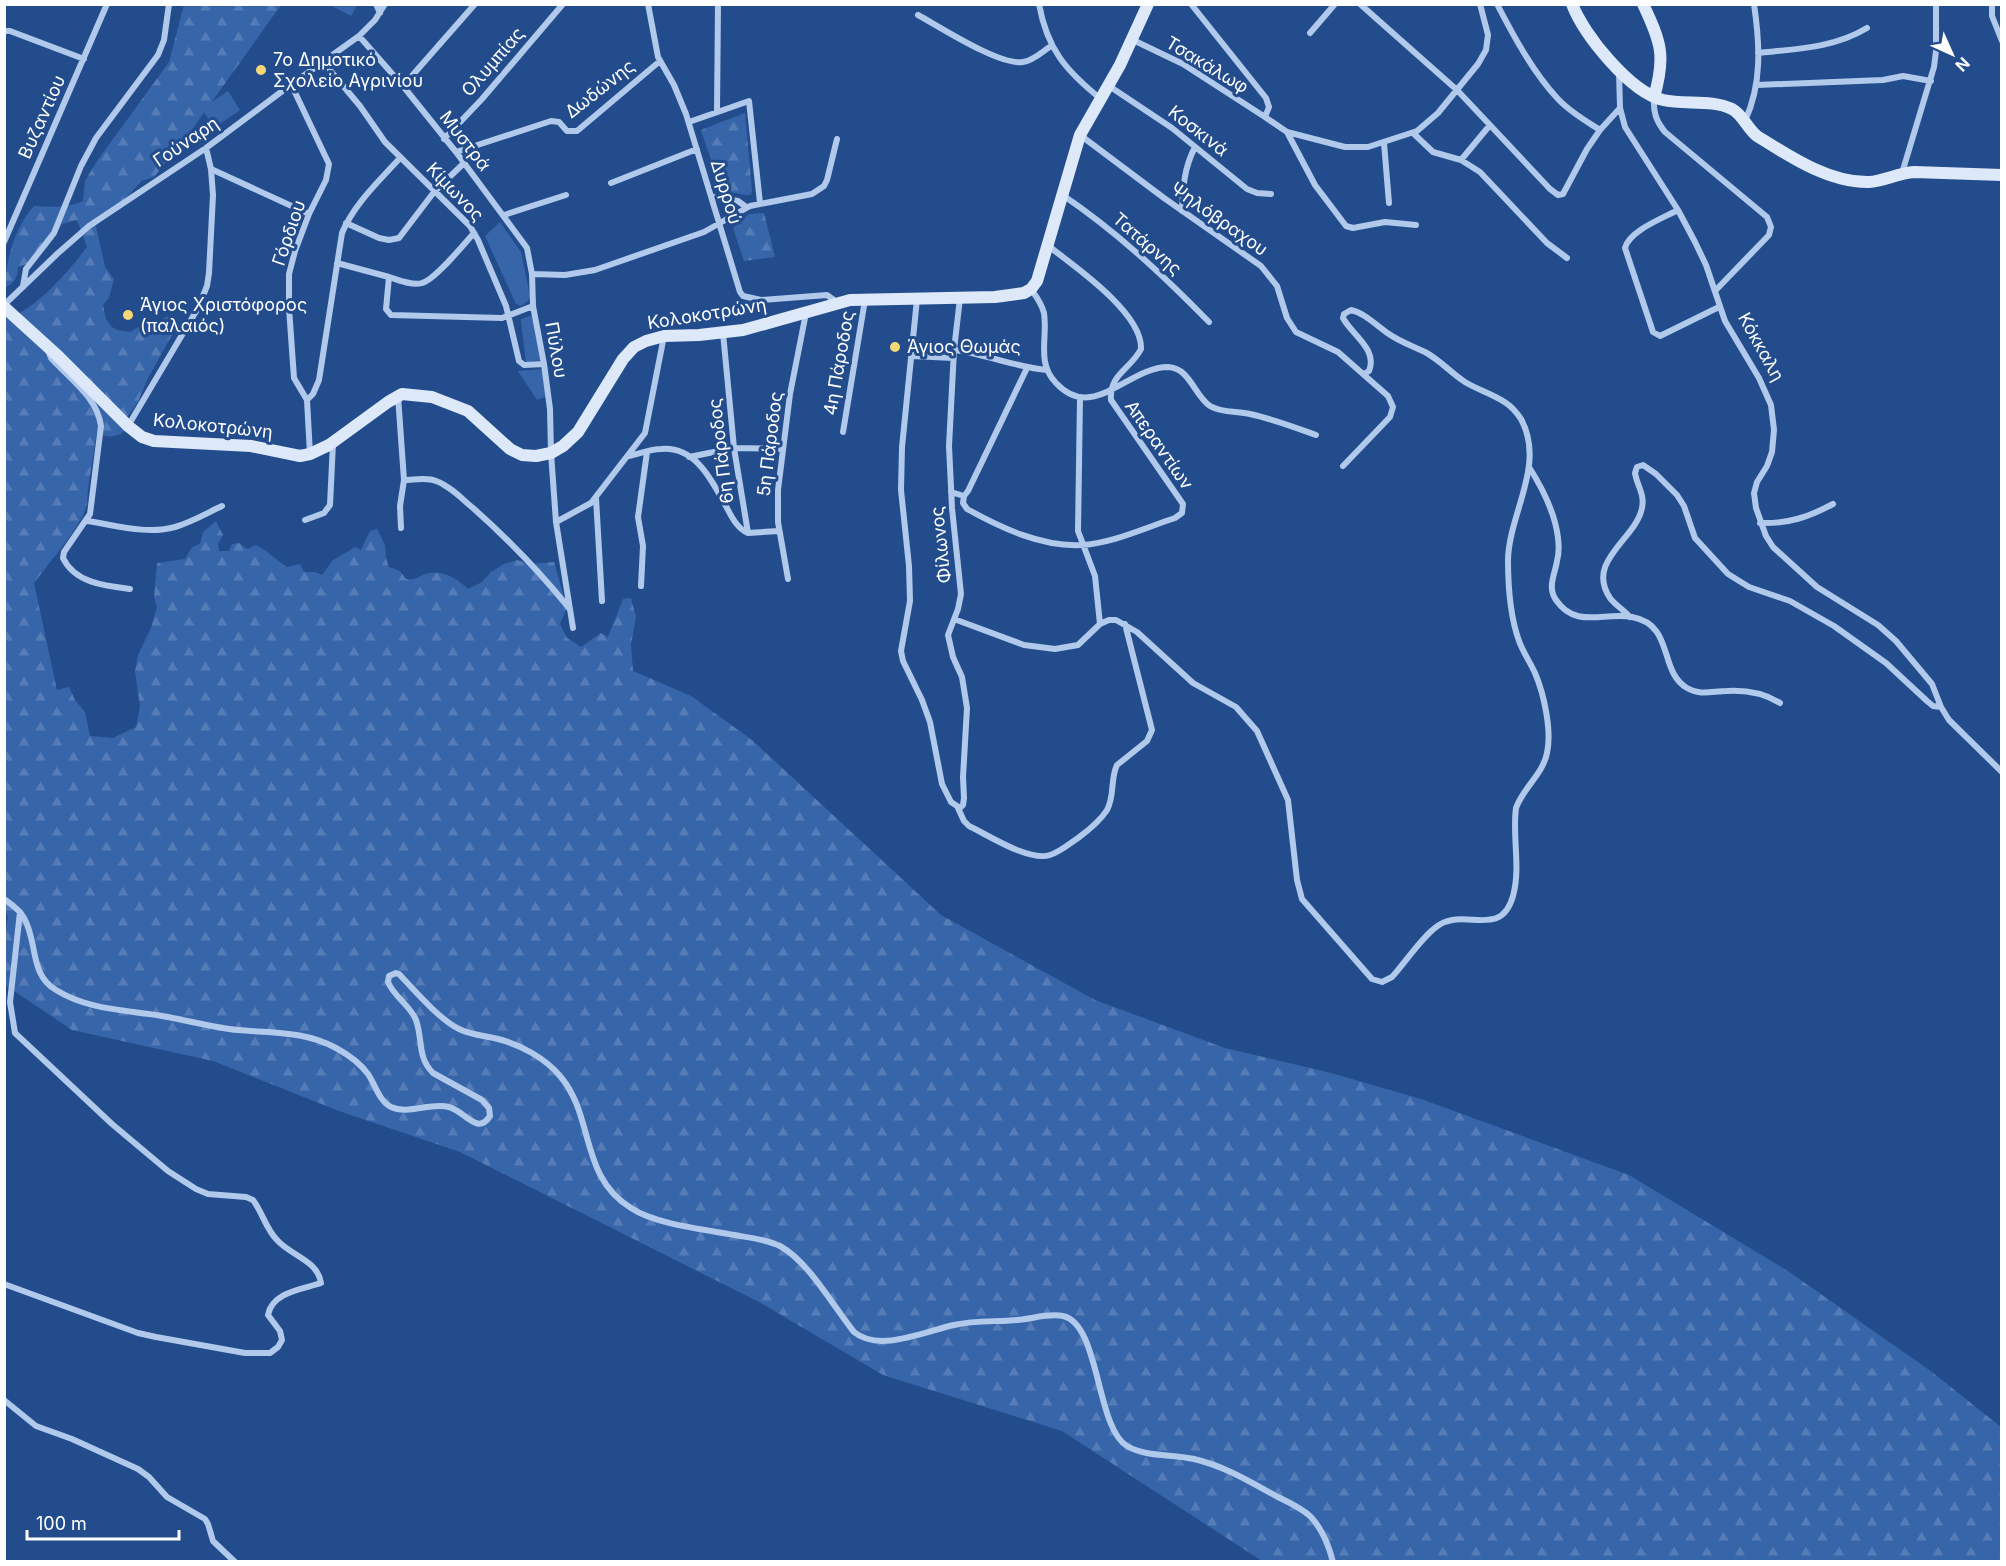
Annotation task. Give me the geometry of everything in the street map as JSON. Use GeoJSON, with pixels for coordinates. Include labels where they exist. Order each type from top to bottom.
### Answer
{"type":"FeatureCollection","features":[{"type":"Feature","properties":{"kind":"street","name":"Βυζαντίου"},"geometry":{"type":"LineString","coordinates":[[4,242],[107,4]]}},
{"type":"Feature","properties":{"kind":"street"},"geometry":{"type":"LineString","coordinates":[[23,286],[26,269],[54,233],[81,166],[96,138],[158,55],[164,40],[169,4]]}},
{"type":"Feature","properties":{"kind":"street"},"geometry":{"type":"LineString","coordinates":[[376,4],[381,13]]}},
{"type":"Feature","properties":{"kind":"street","name":"Γούναρη"},"geometry":{"type":"LineString","coordinates":[[4,306],[89,226],[206,148],[359,36],[381,13],[385,4]]}},
{"type":"Feature","properties":{"kind":"street"},"geometry":{"type":"LineString","coordinates":[[404,86],[475,4]]}},
{"type":"Feature","properties":{"kind":"street","name":"Ολυμπίας"},"geometry":{"type":"LineString","coordinates":[[444,139],[482,99],[563,4]]}},
{"type":"Feature","properties":{"kind":"street","name":"Δυρρού"},"geometry":{"type":"LineString","coordinates":[[648,4],[660,61],[674,85],[689,122],[736,283],[743,296],[761,300],[827,295],[838,303]]}},
{"type":"Feature","properties":{"kind":"street"},"geometry":{"type":"LineString","coordinates":[[717,112],[718,4]]}},
{"type":"Feature","properties":{"kind":"street"},"geometry":{"type":"LineString","coordinates":[[1039,4],[1044,29],[1051,46],[1075,75],[1101,99]]}},
{"type":"Feature","properties":{"kind":"street"},"geometry":{"type":"LineString","coordinates":[[1100,624],[1095,576],[1082,545],[1077,525],[1080,398],[1061,389],[1047,370],[1043,351],[1044,314],[1031,289],[1040,273],[1061,194],[1080,135],[1133,40],[1148,4]]}},
{"type":"Feature","properties":{"kind":"street","name":"Τσακάλωφ"},"geometry":{"type":"LineString","coordinates":[[1191,4],[1266,98],[1269,107],[1265,117]]}},
{"type":"Feature","properties":{"kind":"street"},"geometry":{"type":"LineString","coordinates":[[1310,33],[1335,4]]}},
{"type":"Feature","properties":{"kind":"street"},"geometry":{"type":"LineString","coordinates":[[1359,4],[1369,7],[1457,90],[1550,189],[1560,196],[1565,192],[1579,162],[1600,130],[1620,108]]}},
{"type":"Feature","properties":{"kind":"street","name":"Τσακάλωφ"},"geometry":{"type":"LineString","coordinates":[[1133,40],[1183,64],[1287,132],[1345,147],[1368,147],[1413,133],[1431,121],[1478,64],[1487,47],[1488,35],[1480,4]]}},
{"type":"Feature","properties":{"kind":"street"},"geometry":{"type":"LineString","coordinates":[[1497,4],[1514,38],[1549,87],[1572,111],[1600,130]]}},
{"type":"Feature","properties":{"kind":"street"},"geometry":{"type":"LineString","coordinates":[[1572,4],[1583,26],[1619,71],[1637,87],[1663,100],[1720,105],[1737,113],[1757,136],[1813,167],[1838,177],[1868,182],[1902,173],[1952,172],[2001,175]]}},
{"type":"Feature","properties":{"kind":"street"},"geometry":{"type":"LineString","coordinates":[[1643,4],[1658,38],[1661,57],[1660,75],[1654,96],[1655,117],[1665,132],[1767,217],[1770,222],[1769,235],[1715,291]]}},
{"type":"Feature","properties":{"kind":"street"},"geometry":{"type":"LineString","coordinates":[[1744,122],[1752,106],[1757,86],[1758,53],[1754,4]]}},
{"type":"Feature","properties":{"kind":"street"},"geometry":{"type":"LineString","coordinates":[[1902,173],[1931,81],[1936,51],[1936,4]]}},
{"type":"Feature","properties":{"kind":"street"},"geometry":{"type":"LineString","coordinates":[[1992,4],[1992,16],[2001,41]]}},
{"type":"Feature","properties":{"kind":"street"},"geometry":{"type":"LineString","coordinates":[[918,15],[988,53],[1009,61],[1025,62],[1051,46]]}},
{"type":"Feature","properties":{"kind":"street"},"geometry":{"type":"LineString","coordinates":[[1758,53],[1822,46],[1852,36],[1867,28]]}},
{"type":"Feature","properties":{"kind":"street"},"geometry":{"type":"LineString","coordinates":[[4,32],[10,31],[84,59]]}},
{"type":"Feature","properties":{"kind":"street","name":"Μυστρά"},"geometry":{"type":"LineString","coordinates":[[359,36],[404,86],[504,215],[527,248],[532,274]]}},
{"type":"Feature","properties":{"kind":"street","name":"Δωδώνης"},"geometry":{"type":"LineString","coordinates":[[456,152],[551,121],[557,121],[570,132],[577,131],[660,61]]}},
{"type":"Feature","properties":{"kind":"street","name":"Κίμωνος"},"geometry":{"type":"LineString","coordinates":[[323,62],[360,106],[381,137],[470,226],[509,316],[518,358],[524,365],[544,364]]}},
{"type":"Feature","properties":{"kind":"street","name":"Κόκκαλη"},"geometry":{"type":"LineString","coordinates":[[1619,71],[1620,108],[1631,138],[1678,210],[1707,265],[1719,307],[1728,327],[1759,378],[1768,398],[1773,418],[1774,441],[1771,458],[1757,482],[1754,493],[1760,523],[1773,547],[1812,583],[1891,636],[1932,684],[1949,720],[2001,772]]}},
{"type":"Feature","properties":{"kind":"street"},"geometry":{"type":"LineString","coordinates":[[1757,86],[1883,80],[1903,76],[1931,81]]}},
{"type":"Feature","properties":{"kind":"street","name":"Γόρδιου"},"geometry":{"type":"LineString","coordinates":[[291,84],[329,164],[326,180],[309,214],[291,267],[289,308],[294,378],[307,400],[310,454]]}},
{"type":"Feature","properties":{"kind":"street","name":"Κοσκινά"},"geometry":{"type":"LineString","coordinates":[[1109,86],[1172,128],[1247,189],[1257,193],[1271,194]]}},
{"type":"Feature","properties":{"kind":"street"},"geometry":{"type":"LineString","coordinates":[[689,122],[749,101],[760,203]]}},
{"type":"Feature","properties":{"kind":"street"},"geometry":{"type":"LineString","coordinates":[[1461,160],[1490,125]]}},
{"type":"Feature","properties":{"kind":"street"},"geometry":{"type":"LineString","coordinates":[[1287,132],[1315,184],[1346,226],[1353,228],[1385,222],[1416,225]]}},
{"type":"Feature","properties":{"kind":"street"},"geometry":{"type":"LineString","coordinates":[[1413,133],[1433,152],[1461,160],[1485,176],[1547,243],[1567,258]]}},
{"type":"Feature","properties":{"kind":"street","name":"Ψηλόβραχου"},"geometry":{"type":"LineString","coordinates":[[1080,135],[1266,270],[1277,286],[1287,318],[1296,332],[1330,346],[1388,396],[1394,407],[1393,412],[1378,431],[1343,466]]}},
{"type":"Feature","properties":{"kind":"street"},"geometry":{"type":"LineString","coordinates":[[532,274],[565,275],[595,270],[701,234],[746,207],[812,194],[818,191],[827,180],[837,139]]}},
{"type":"Feature","properties":{"kind":"street"},"geometry":{"type":"LineString","coordinates":[[1384,143],[1389,203]]}},
{"type":"Feature","properties":{"kind":"street"},"geometry":{"type":"LineString","coordinates":[[1182,211],[1185,168],[1195,147]]}},
{"type":"Feature","properties":{"kind":"street"},"geometry":{"type":"LineString","coordinates":[[128,426],[198,308],[207,286],[213,195],[211,169],[206,148]]}},
{"type":"Feature","properties":{"kind":"street"},"geometry":{"type":"LineString","coordinates":[[611,183],[697,149]]}},
{"type":"Feature","properties":{"kind":"street","name":"Γόρδιου"},"geometry":{"type":"LineString","coordinates":[[307,400],[313,394],[319,380],[340,239],[346,223],[400,158]]}},
{"type":"Feature","properties":{"kind":"street"},"geometry":{"type":"LineString","coordinates":[[346,223],[380,238],[394,239],[403,234],[434,192],[464,163]]}},
{"type":"Feature","properties":{"kind":"street"},"geometry":{"type":"LineString","coordinates":[[211,169],[309,214]]}},
{"type":"Feature","properties":{"kind":"street","name":"Τατάρνης"},"geometry":{"type":"LineString","coordinates":[[1061,194],[1121,239],[1209,322]]}},
{"type":"Feature","properties":{"kind":"street"},"geometry":{"type":"LineString","coordinates":[[504,215],[566,195]]}},
{"type":"Feature","properties":{"kind":"street"},"geometry":{"type":"LineString","coordinates":[[712,197],[738,201],[746,207]]}},
{"type":"Feature","properties":{"kind":"street"},"geometry":{"type":"LineString","coordinates":[[1678,210],[1633,235],[1626,243],[1625,248],[1653,332],[1660,336],[1719,307]]}},
{"type":"Feature","properties":{"kind":"street"},"geometry":{"type":"LineString","coordinates":[[336,263],[408,282],[425,283],[474,233]]}},
{"type":"Feature","properties":{"kind":"street","name":"Απεραντίων"},"geometry":{"type":"LineString","coordinates":[[1047,244],[1116,301],[1138,335],[1141,345],[1139,353],[1114,381],[1110,390],[1111,400],[1183,504],[1180,515],[1114,538],[1082,545]]}},
{"type":"Feature","properties":{"kind":"street","name":"Πύλου"},"geometry":{"type":"LineString","coordinates":[[532,274],[533,306],[550,409],[556,522],[573,628]]}},
{"type":"Feature","properties":{"kind":"street"},"geometry":{"type":"LineString","coordinates":[[389,277],[386,309],[391,315],[492,318],[509,316],[533,306]]}},
{"type":"Feature","properties":{"kind":"street","name":"Κολοκοτρώνη"},"geometry":{"type":"LineString","coordinates":[[551,453],[568,442],[582,428],[630,350],[642,343],[664,336],[743,330],[838,303],[866,299],[1012,296],[1031,289]]}},
{"type":"Feature","properties":{"kind":"street"},"geometry":{"type":"LineString","coordinates":[[917,298],[902,447],[901,490],[909,566],[910,601],[901,651],[903,662],[930,722],[940,778],[951,802],[958,808],[969,826],[1016,849],[1038,856],[1058,852],[1100,819],[1111,800],[1117,765],[1148,741],[1152,730],[1125,623]]}},
{"type":"Feature","properties":{"kind":"street","name":"Φίλωνος"},"geometry":{"type":"LineString","coordinates":[[958,808],[963,805],[964,798],[967,708],[962,677],[949,638],[961,600],[961,591],[951,492],[949,446],[953,358],[960,298]]}},
{"type":"Feature","properties":{"kind":"street","name":"4η Πάροδος"},"geometry":{"type":"LineString","coordinates":[[843,432],[866,299]]}},
{"type":"Feature","properties":{"kind":"street","name":"Κολοκοτρώνη"},"geometry":{"type":"LineString","coordinates":[[4,306],[128,426],[145,438],[160,442],[251,446],[291,455],[310,454]]}},
{"type":"Feature","properties":{"kind":"street"},"geometry":{"type":"LineString","coordinates":[[198,308],[289,308]]}},
{"type":"Feature","properties":{"kind":"street"},"geometry":{"type":"LineString","coordinates":[[954,619],[1023,645],[1055,650],[1078,645],[1100,624],[1113,619],[1125,623],[1137,632],[1180,674],[1236,707],[1251,722],[1288,800],[1297,880],[1302,899],[1372,979],[1382,982],[1392,977],[1439,925],[1455,920],[1496,919],[1506,912],[1513,897],[1516,872],[1515,808],[1541,769],[1547,754],[1547,727],[1542,692],[1518,640],[1510,602],[1508,576],[1509,547],[1513,525],[1529,467],[1527,435],[1521,420],[1512,408],[1500,399],[1464,381],[1424,352],[1396,339],[1360,313],[1351,310],[1344,314],[1343,318],[1363,343],[1371,361],[1369,371],[1364,374]]}},
{"type":"Feature","properties":{"kind":"street","name":"5η Πάροδος"},"geometry":{"type":"LineString","coordinates":[[788,579],[779,531],[778,498],[792,384],[806,313]]}},
{"type":"Feature","properties":{"kind":"street","name":"6η Πάροδος"},"geometry":{"type":"LineString","coordinates":[[723,333],[734,448],[748,533]]}},
{"type":"Feature","properties":{"kind":"street"},"geometry":{"type":"LineString","coordinates":[[556,522],[585,508],[596,498],[645,433],[664,336]]}},
{"type":"Feature","properties":{"kind":"street"},"geometry":{"type":"LineString","coordinates":[[45,344],[51,358],[88,397],[100,418],[101,437],[93,504],[87,521],[64,552],[65,562],[82,578],[94,584],[130,589]]}},
{"type":"Feature","properties":{"kind":"street"},"geometry":{"type":"LineString","coordinates":[[954,350],[1027,368],[1047,370]]}},
{"type":"Feature","properties":{"kind":"street"},"geometry":{"type":"LineString","coordinates":[[912,356],[953,358]]}},
{"type":"Feature","properties":{"kind":"street"},"geometry":{"type":"LineString","coordinates":[[1027,368],[964,496],[964,505],[970,511],[1033,539],[1082,545]]}},
{"type":"Feature","properties":{"kind":"street","name":"Απεραντίων"},"geometry":{"type":"LineString","coordinates":[[1080,398],[1095,397],[1147,370],[1173,368],[1185,374],[1196,392],[1213,407],[1274,420],[1316,435]]}},
{"type":"Feature","properties":{"kind":"street"},"geometry":{"type":"LineString","coordinates":[[310,454],[333,442],[398,396],[406,394],[461,407],[510,449],[522,455],[536,456],[551,453]]}},
{"type":"Feature","properties":{"kind":"street"},"geometry":{"type":"LineString","coordinates":[[398,396],[404,480],[400,506],[401,528]]}},
{"type":"Feature","properties":{"kind":"street"},"geometry":{"type":"LineString","coordinates":[[304,520],[324,513],[330,505],[333,442]]}},
{"type":"Feature","properties":{"kind":"street"},"geometry":{"type":"LineString","coordinates":[[628,457],[665,448],[689,457],[709,474],[733,519],[743,531],[748,533],[779,531]]}},
{"type":"Feature","properties":{"kind":"street"},"geometry":{"type":"LineString","coordinates":[[689,457],[734,448],[783,449]]}},
{"type":"Feature","properties":{"kind":"street"},"geometry":{"type":"LineString","coordinates":[[641,586],[643,546],[638,518],[647,452]]}},
{"type":"Feature","properties":{"kind":"street"},"geometry":{"type":"LineString","coordinates":[[1630,617],[1608,593],[1605,567],[1609,558],[1639,519],[1643,496],[1635,473],[1637,468],[1643,465],[1677,495],[1684,506],[1695,538],[1728,574],[1749,587],[1790,601],[1834,626],[1886,663],[1933,706],[1941,707]]}},
{"type":"Feature","properties":{"kind":"street"},"geometry":{"type":"LineString","coordinates":[[1529,467],[1550,506],[1557,529],[1558,559],[1551,585],[1556,600],[1568,612],[1577,617],[1630,617],[1645,622],[1657,632],[1664,642],[1675,677],[1687,688],[1701,693],[1747,692],[1768,697],[1780,703]]}},
{"type":"Feature","properties":{"kind":"street"},"geometry":{"type":"LineString","coordinates":[[404,480],[437,481],[461,498],[512,544],[570,608]]}},
{"type":"Feature","properties":{"kind":"street"},"geometry":{"type":"LineString","coordinates":[[951,492],[964,496]]}},
{"type":"Feature","properties":{"kind":"street"},"geometry":{"type":"LineString","coordinates":[[596,498],[602,601]]}},
{"type":"Feature","properties":{"kind":"street"},"geometry":{"type":"LineString","coordinates":[[1760,523],[1782,523],[1806,518],[1833,504]]}},
{"type":"Feature","properties":{"kind":"street"},"geometry":{"type":"LineString","coordinates":[[87,521],[141,529],[163,529],[185,524],[222,506]]}},
{"type":"Feature","properties":{"kind":"street"},"geometry":{"type":"LineString","coordinates":[[4,899],[20,912],[26,923],[41,976],[48,984],[65,994],[108,1009],[163,1016],[237,1030],[291,1033],[309,1037],[335,1048],[359,1064],[368,1074],[382,1098],[392,1107],[410,1109],[441,1105],[457,1110],[474,1123],[483,1124],[490,1116],[486,1104],[442,1079],[427,1067],[421,1052],[415,1018],[388,982],[389,976],[399,974],[456,1029],[501,1039],[533,1053],[554,1069],[562,1078],[580,1109],[594,1166],[610,1191],[631,1209],[669,1222],[755,1239],[782,1247],[813,1277],[854,1332],[868,1340],[903,1338],[982,1320],[1015,1321],[1053,1316],[1073,1320],[1082,1332],[1108,1413],[1120,1440],[1133,1449],[1193,1458],[1228,1470],[1303,1511],[1319,1527],[1328,1544],[1333,1562]]}},
{"type":"Feature","properties":{"kind":"street"},"geometry":{"type":"LineString","coordinates":[[4,1284],[138,1333],[245,1353],[270,1353],[278,1347],[282,1340],[280,1332],[268,1315],[271,1306],[285,1294],[321,1283],[320,1274],[314,1266],[287,1250],[277,1241],[253,1200],[246,1197],[208,1194],[195,1189],[168,1171],[112,1124],[15,1033],[10,1002],[20,912]]}},
{"type":"Feature","properties":{"kind":"street"},"geometry":{"type":"LineString","coordinates":[[4,1400],[36,1426],[72,1439],[144,1472],[167,1497],[205,1519],[213,1541],[235,1562]]}},
{"type":"Feature","properties":{"kind":"green space"},"geometry":{"type":"Polygon","coordinates":[[[333,4],[357,5],[351,16],[332,6],[333,4]]]}},
{"type":"Feature","properties":{"kind":"green space"},"geometry":{"type":"Polygon","coordinates":[[[184,5],[281,5],[186,138],[154,177],[141,181],[123,202],[95,222],[105,267],[114,279],[109,298],[103,305],[106,319],[112,327],[130,332],[146,323],[155,323],[168,316],[178,324],[147,380],[138,402],[125,420],[126,430],[119,435],[112,436],[97,433],[87,504],[83,516],[34,583],[57,690],[69,687],[75,700],[85,712],[90,736],[113,738],[136,727],[140,707],[135,671],[138,655],[151,628],[157,607],[154,597],[157,563],[185,559],[192,547],[200,544],[203,532],[216,521],[223,535],[218,544],[219,551],[229,551],[232,544],[239,543],[247,549],[256,545],[287,567],[300,564],[304,572],[315,572],[322,575],[332,561],[355,547],[361,550],[370,531],[377,529],[385,545],[389,567],[400,571],[406,579],[435,572],[456,579],[468,589],[482,582],[491,572],[504,564],[517,560],[530,564],[554,562],[567,607],[560,624],[567,638],[581,647],[601,633],[608,637],[623,599],[631,598],[636,617],[631,644],[633,671],[691,696],[752,740],[941,915],[1095,1000],[1225,1048],[1331,1073],[1421,1099],[1629,1175],[1788,1271],[1932,1372],[2001,1427],[2001,1561],[1262,1561],[1062,1431],[883,1375],[759,1302],[460,1152],[339,1111],[213,1061],[72,1030],[5,985],[4,933],[8,917],[5,912],[5,319],[28,308],[39,299],[61,278],[87,247],[77,220],[62,224],[47,248],[27,264],[18,267],[15,280],[5,287],[7,266],[17,233],[34,206],[66,206],[83,201],[85,181],[95,164],[169,62],[184,5]]]}},
{"type":"Feature","properties":{"kind":"green space"},"geometry":{"type":"Polygon","coordinates":[[[228,91],[240,110],[214,128],[202,109],[228,91]]]}},
{"type":"Feature","properties":{"kind":"green space"},"geometry":{"type":"Polygon","coordinates":[[[745,113],[751,195],[722,191],[701,131],[745,113]]]}},
{"type":"Feature","properties":{"kind":"green space"},"geometry":{"type":"Polygon","coordinates":[[[764,213],[775,257],[744,261],[733,228],[749,214],[764,213]]]}},
{"type":"Feature","properties":{"kind":"green space"},"geometry":{"type":"Polygon","coordinates":[[[500,222],[521,252],[530,296],[528,301],[521,306],[516,304],[485,236],[500,222]]]}},
{"type":"Feature","properties":{"kind":"green space"},"geometry":{"type":"Polygon","coordinates":[[[533,315],[543,360],[526,362],[521,319],[533,315]]]}},
{"type":"Feature","properties":{"kind":"green space"},"geometry":{"type":"Polygon","coordinates":[[[543,369],[547,396],[537,400],[518,371],[543,369]]]}},
{"type":"Feature","properties":{"kind":"place","name":"7ο Δημοτικό Σχολείο Αγρινίου"},"geometry":{"type":"Point","coordinates":[261,70]}},
{"type":"Feature","properties":{"kind":"place","name":"Άγιος Χριστόφορος (παλαιός)"},"geometry":{"type":"Point","coordinates":[128,315]}},
{"type":"Feature","properties":{"kind":"place","name":"Άγιος Θωμάς"},"geometry":{"type":"Point","coordinates":[895,347]}}]}
